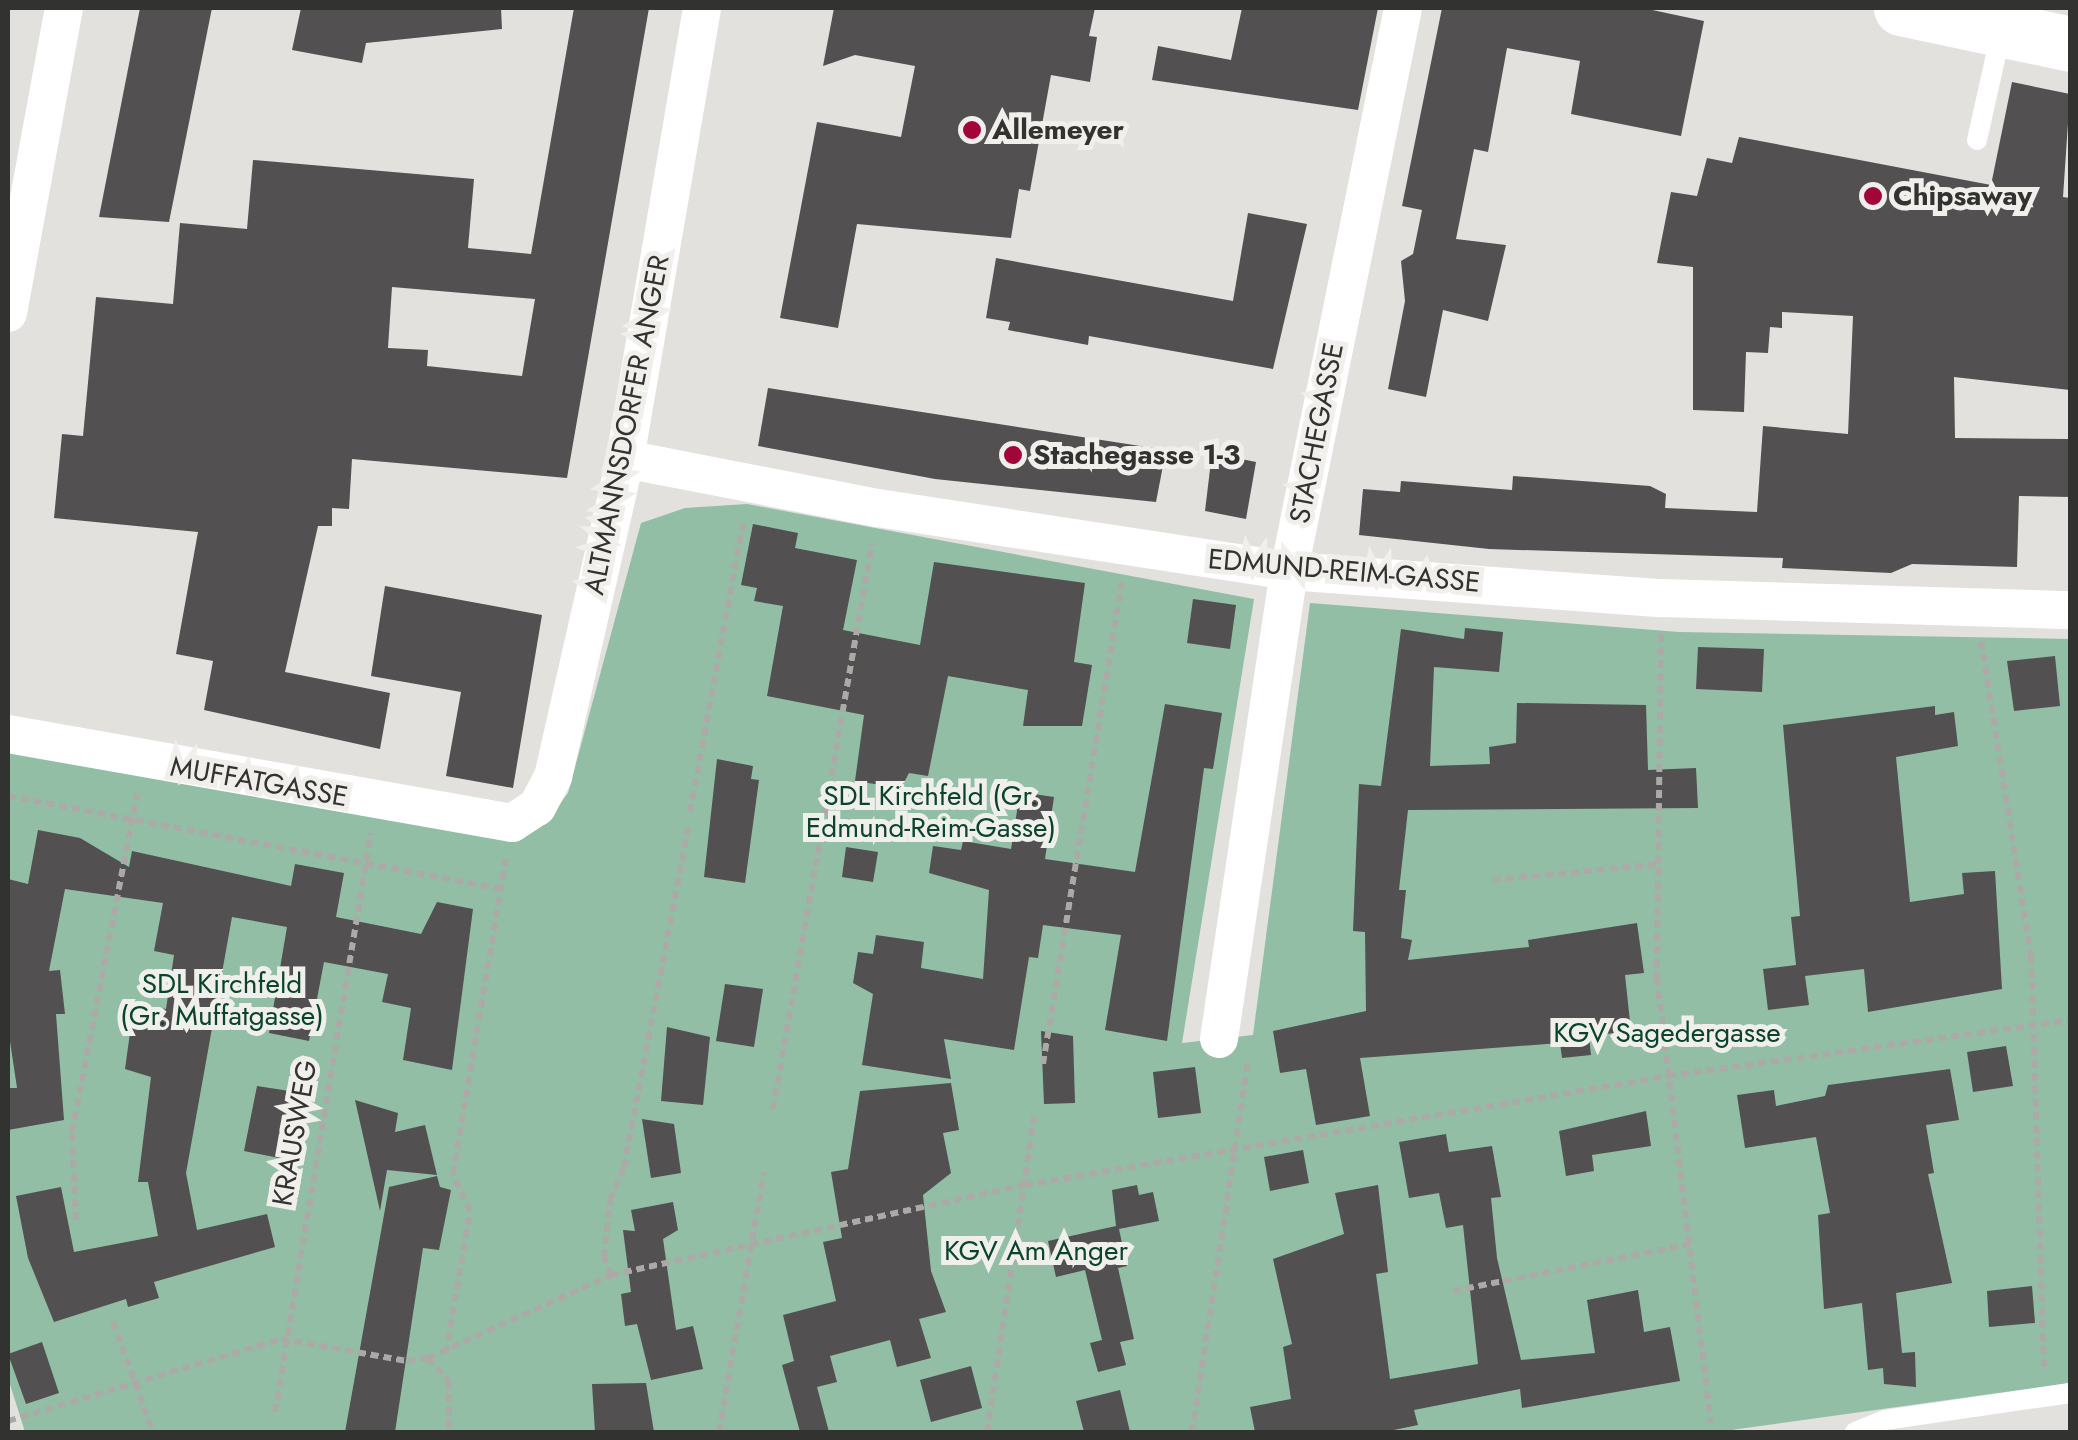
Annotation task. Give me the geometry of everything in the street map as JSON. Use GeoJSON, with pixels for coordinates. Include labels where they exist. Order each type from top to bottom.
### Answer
{"type":"FeatureCollection","features":[{"type":"Feature","properties":{"kind":"main road"},"geometry":{"type":"LineString","coordinates":[[1901,8],[2070,44]]}},
{"type":"Feature","properties":{"kind":"street"},"geometry":{"type":"LineString","coordinates":[[8,313],[64,8]]}},
{"type":"Feature","properties":{"kind":"street","name":"ALTMANNSDORFER ANGER"},"geometry":{"type":"LineString","coordinates":[[512,823],[536,808],[553,778],[624,459],[702,8]]}},
{"type":"Feature","properties":{"kind":"street","name":"STACHEGASSE"},"geometry":{"type":"LineString","coordinates":[[1220,1039],[1289,570],[1403,8]]}},
{"type":"Feature","properties":{"kind":"street","name":"EDMUND-REIM-GASSE"},"geometry":{"type":"LineString","coordinates":[[624,459],[751,480],[878,508],[1289,570],[1661,598],[2070,610]]}},
{"type":"Feature","properties":{"kind":"street","name":"MUFFATGASSE"},"geometry":{"type":"LineString","coordinates":[[8,734],[376,803],[512,823]]}},
{"type":"Feature","properties":{"kind":"lane"},"geometry":{"type":"LineString","coordinates":[[1977,140],[2001,31]]}},
{"type":"Feature","properties":{"kind":"lane"},"geometry":{"type":"LineString","coordinates":[[1856,1432],[1885,1420],[2070,1393]]}},
{"type":"Feature","properties":{"kind":"path"},"geometry":{"type":"LineString","coordinates":[[690,812],[751,480]]}},
{"type":"Feature","properties":{"kind":"path"},"geometry":{"type":"LineString","coordinates":[[772,1109],[878,508]]}},
{"type":"Feature","properties":{"kind":"path"},"geometry":{"type":"LineString","coordinates":[[1043,1064],[1128,548]]}},
{"type":"Feature","properties":{"kind":"path"},"geometry":{"type":"LineString","coordinates":[[1661,598],[1657,978],[1711,1423]]}},
{"type":"Feature","properties":{"kind":"path"},"geometry":{"type":"LineString","coordinates":[[1976,610],[2030,956],[2045,1380]]}},
{"type":"Feature","properties":{"kind":"path"},"geometry":{"type":"LineString","coordinates":[[76,1220],[72,1132],[143,761]]}},
{"type":"Feature","properties":{"kind":"path"},"geometry":{"type":"LineString","coordinates":[[8,796],[501,890]]}},
{"type":"Feature","properties":{"kind":"path","name":"KRAUSWEG"},"geometry":{"type":"LineString","coordinates":[[275,1412],[281,1339],[376,803]]}},
{"type":"Feature","properties":{"kind":"path"},"geometry":{"type":"LineString","coordinates":[[446,1352],[470,1211],[452,1174],[512,823]]}},
{"type":"Feature","properties":{"kind":"path"},"geometry":{"type":"LineString","coordinates":[[610,1275],[604,1257],[610,1200],[624,1167],[689,823]]}},
{"type":"Feature","properties":{"kind":"path"},"geometry":{"type":"LineString","coordinates":[[1494,880],[1659,864]]}},
{"type":"Feature","properties":{"kind":"path"},"geometry":{"type":"LineString","coordinates":[[8,1421],[281,1339],[428,1358],[610,1275],[751,1241],[1025,1185],[1668,1076],[2070,1020]]}},
{"type":"Feature","properties":{"kind":"path"},"geometry":{"type":"LineString","coordinates":[[1192,1432],[1253,1035],[1220,1039]]}},
{"type":"Feature","properties":{"kind":"path"},"geometry":{"type":"LineString","coordinates":[[986,1432],[1034,1116]]}},
{"type":"Feature","properties":{"kind":"path"},"geometry":{"type":"LineString","coordinates":[[719,1432],[764,1172]]}},
{"type":"Feature","properties":{"kind":"path"},"geometry":{"type":"LineString","coordinates":[[1453,1291],[1690,1244]]}},
{"type":"Feature","properties":{"kind":"path"},"geometry":{"type":"LineString","coordinates":[[113,1322],[153,1432]]}},
{"type":"Feature","properties":{"kind":"path"},"geometry":{"type":"LineString","coordinates":[[428,1358],[449,1380],[449,1432]]}},
{"type":"Feature","properties":{"kind":"green space"},"geometry":{"type":"Polygon","coordinates":[[[747,504],[1254,599],[1182,1043],[1253,1035],[1310,603],[1679,632],[2070,639],[2070,1383],[1717,1432],[25,1432],[8,1378],[8,745],[547,821],[568,793],[641,523],[685,508],[747,504]]]}},
{"type":"Feature","properties":{"kind":"building"},"geometry":{"type":"Polygon","coordinates":[[[140,8],[212,8],[169,222],[99,217],[140,8]]]}},
{"type":"Feature","properties":{"kind":"building"},"geometry":{"type":"Polygon","coordinates":[[[301,8],[501,8],[502,29],[366,43],[362,63],[292,50],[301,8]]]}},
{"type":"Feature","properties":{"kind":"building"},"geometry":{"type":"Polygon","coordinates":[[[574,8],[649,8],[567,478],[352,459],[349,509],[332,508],[332,526],[318,526],[285,672],[390,693],[380,749],[204,710],[213,661],[176,654],[198,532],[54,518],[62,434],[83,436],[96,297],[173,304],[180,223],[247,229],[253,160],[474,179],[468,248],[531,254],[574,8]],[[392,287],[388,348],[428,350],[427,366],[522,376],[535,299],[392,287]]]}},
{"type":"Feature","properties":{"kind":"building","name":"Allemeyer"},"geometry":{"type":"Polygon","coordinates":[[[834,8],[1095,8],[1089,36],[1097,37],[1090,82],[1051,75],[1030,191],[1019,189],[1011,238],[857,224],[838,328],[780,318],[817,122],[901,137],[915,66],[855,55],[823,66],[834,8]]]}},
{"type":"Feature","properties":{"kind":"building"},"geometry":{"type":"Polygon","coordinates":[[[1242,8],[1378,8],[1358,110],[1152,80],[1158,46],[1231,60],[1242,8]]]}},
{"type":"Feature","properties":{"kind":"building"},"geometry":{"type":"Polygon","coordinates":[[[1442,8],[1643,8],[1704,21],[1681,136],[1571,114],[1580,61],[1507,48],[1488,152],[1474,149],[1456,239],[1506,245],[1488,321],[1443,310],[1426,397],[1388,389],[1405,301],[1401,261],[1413,254],[1422,210],[1402,206],[1442,8]]]}},
{"type":"Feature","properties":{"kind":"building"},"geometry":{"type":"Polygon","coordinates":[[[2012,82],[2070,94],[2063,197],[2070,198],[2070,390],[1954,377],[1955,438],[2070,439],[2070,497],[2019,496],[2017,567],[1912,564],[1891,573],[1782,568],[1783,558],[1489,549],[1359,535],[1363,489],[1400,492],[1401,481],[1512,490],[1513,476],[1650,486],[1666,494],[1665,508],[1757,512],[1763,426],[1848,434],[1853,316],[1782,312],[1782,328],[1770,327],[1768,353],[1746,352],[1744,412],[1693,410],[1693,267],[1657,263],[1671,192],[1697,196],[1707,158],[1732,163],[1739,137],[1991,185],[2012,82]]]}},
{"type":"Feature","properties":{"kind":"building"},"geometry":{"type":"Polygon","coordinates":[[[1248,213],[1307,224],[1273,369],[1089,336],[1088,345],[1008,330],[1010,322],[986,318],[996,258],[1233,301],[1248,213]]]}},
{"type":"Feature","properties":{"kind":"building","name":"Stachegasse 1-3"},"geometry":{"type":"Polygon","coordinates":[[[768,388],[1166,450],[1156,502],[935,479],[758,446],[768,388]]]}},
{"type":"Feature","properties":{"kind":"building"},"geometry":{"type":"Polygon","coordinates":[[[1212,453],[1256,462],[1246,519],[1205,511],[1212,453]]]}},
{"type":"Feature","properties":{"kind":"building"},"geometry":{"type":"Polygon","coordinates":[[[753,524],[798,533],[795,548],[857,560],[843,630],[920,645],[934,562],[1085,583],[1074,662],[1092,665],[1082,726],[1023,726],[1028,690],[948,676],[928,776],[909,773],[901,788],[855,781],[864,715],[767,696],[783,606],[754,601],[757,588],[741,585],[753,524]]]}},
{"type":"Feature","properties":{"kind":"building"},"geometry":{"type":"Polygon","coordinates":[[[385,586],[542,615],[513,788],[446,776],[461,692],[371,676],[385,586]]]}},
{"type":"Feature","properties":{"kind":"building"},"geometry":{"type":"Polygon","coordinates":[[[1193,599],[1236,605],[1230,649],[1187,643],[1193,599]]]}},
{"type":"Feature","properties":{"kind":"building"},"geometry":{"type":"Polygon","coordinates":[[[1465,628],[1503,632],[1499,672],[1434,667],[1430,766],[1490,764],[1489,747],[1516,743],[1517,703],[1646,705],[1648,770],[1696,768],[1698,808],[1408,810],[1399,890],[1406,890],[1401,938],[1412,940],[1408,960],[1529,947],[1528,940],[1637,923],[1644,973],[1625,975],[1631,1031],[1589,1036],[1591,1055],[1562,1058],[1560,1043],[1360,1058],[1370,1116],[1316,1125],[1306,1069],[1280,1073],[1273,1031],[1366,1011],[1365,932],[1353,931],[1359,784],[1381,786],[1401,629],[1464,639],[1465,628]]]}},
{"type":"Feature","properties":{"kind":"building"},"geometry":{"type":"Polygon","coordinates":[[[1698,647],[1764,649],[1762,692],[1696,689],[1698,647]]]}},
{"type":"Feature","properties":{"kind":"building"},"geometry":{"type":"Polygon","coordinates":[[[2055,656],[2060,706],[2014,711],[2007,661],[2055,656]]]}},
{"type":"Feature","properties":{"kind":"building"},"geometry":{"type":"Polygon","coordinates":[[[1165,704],[1222,713],[1213,769],[1204,768],[1167,1041],[1105,1030],[1121,935],[1043,925],[1038,958],[1029,957],[1014,1050],[944,1039],[951,1079],[862,1065],[873,994],[853,983],[858,952],[873,954],[876,935],[924,942],[921,968],[983,979],[989,890],[929,873],[933,846],[961,850],[963,841],[1011,849],[1020,792],[1054,797],[1045,859],[1135,872],[1165,704]]]}},
{"type":"Feature","properties":{"kind":"building"},"geometry":{"type":"Polygon","coordinates":[[[1935,706],[1935,715],[1954,712],[1958,746],[1896,757],[1910,902],[1964,894],[1962,873],[1995,871],[2002,989],[1868,1012],[1864,969],[1805,976],[1809,1005],[1768,1010],[1763,969],[1796,965],[1791,917],[1800,916],[1783,725],[1935,706]]]}},
{"type":"Feature","properties":{"kind":"building"},"geometry":{"type":"Polygon","coordinates":[[[717,759],[753,766],[751,779],[759,780],[745,883],[704,877],[717,759]]]}},
{"type":"Feature","properties":{"kind":"building"},"geometry":{"type":"Polygon","coordinates":[[[38,830],[80,838],[129,867],[132,851],[291,886],[295,864],[344,873],[336,917],[421,934],[437,902],[473,909],[452,1070],[403,1060],[411,1008],[382,1002],[388,974],[324,962],[309,1041],[269,1033],[287,927],[232,917],[186,1173],[197,1230],[267,1214],[275,1247],[154,1282],[159,1298],[128,1307],[126,1299],[54,1322],[28,1258],[16,1196],[61,1187],[74,1252],[158,1236],[148,1182],[138,1182],[151,1077],[125,1069],[134,1004],[166,1009],[174,955],[154,951],[163,903],[65,889],[49,971],[60,970],[65,1014],[56,1014],[64,1120],[8,1130],[8,1088],[17,1088],[8,1028],[8,879],[28,884],[38,830]]]}},
{"type":"Feature","properties":{"kind":"building"},"geometry":{"type":"Polygon","coordinates":[[[846,847],[878,852],[873,882],[842,877],[846,847]]]}},
{"type":"Feature","properties":{"kind":"building"},"geometry":{"type":"Polygon","coordinates":[[[725,984],[763,989],[754,1047],[716,1041],[725,984]]]}},
{"type":"Feature","properties":{"kind":"building"},"geometry":{"type":"Polygon","coordinates":[[[667,1027],[710,1037],[703,1105],[661,1101],[667,1027]]]}},
{"type":"Feature","properties":{"kind":"building"},"geometry":{"type":"Polygon","coordinates":[[[1041,1031],[1073,1036],[1075,1103],[1044,1104],[1041,1031]]]}},
{"type":"Feature","properties":{"kind":"building"},"geometry":{"type":"Polygon","coordinates":[[[2006,1046],[2013,1086],[1973,1092],[1967,1052],[2006,1046]]]}},
{"type":"Feature","properties":{"kind":"building"},"geometry":{"type":"Polygon","coordinates":[[[1195,1067],[1201,1113],[1158,1118],[1153,1072],[1195,1067]]]}},
{"type":"Feature","properties":{"kind":"building"},"geometry":{"type":"Polygon","coordinates":[[[1950,1069],[1959,1120],[1926,1125],[1934,1173],[1928,1174],[1952,1283],[1896,1293],[1902,1353],[1915,1352],[1916,1387],[1884,1384],[1883,1368],[1868,1370],[1862,1303],[1824,1309],[1818,1215],[1830,1213],[1816,1137],[1745,1148],[1737,1095],[1774,1090],[1776,1106],[1825,1096],[1828,1085],[1950,1069]]]}},
{"type":"Feature","properties":{"kind":"building"},"geometry":{"type":"Polygon","coordinates":[[[951,1083],[959,1130],[943,1133],[951,1173],[923,1195],[931,1271],[946,1312],[919,1319],[931,1358],[897,1367],[890,1340],[830,1356],[837,1382],[817,1387],[829,1432],[800,1432],[782,1365],[794,1361],[783,1315],[836,1301],[823,1242],[842,1238],[831,1172],[848,1169],[860,1091],[951,1083]]]}},
{"type":"Feature","properties":{"kind":"building"},"geometry":{"type":"Polygon","coordinates":[[[257,1086],[296,1092],[289,1160],[244,1151],[257,1086]]]}},
{"type":"Feature","properties":{"kind":"building"},"geometry":{"type":"Polygon","coordinates":[[[355,1100],[398,1113],[395,1132],[425,1125],[437,1175],[387,1170],[380,1211],[355,1100]]]}},
{"type":"Feature","properties":{"kind":"building"},"geometry":{"type":"Polygon","coordinates":[[[1646,1111],[1651,1146],[1592,1155],[1594,1171],[1566,1176],[1559,1131],[1646,1111]]]}},
{"type":"Feature","properties":{"kind":"building"},"geometry":{"type":"Polygon","coordinates":[[[642,1119],[674,1124],[681,1173],[651,1178],[642,1119]]]}},
{"type":"Feature","properties":{"kind":"building"},"geometry":{"type":"Polygon","coordinates":[[[1446,1134],[1449,1152],[1492,1146],[1501,1197],[1491,1198],[1497,1258],[1521,1360],[1595,1353],[1587,1300],[1638,1290],[1644,1332],[1670,1327],[1680,1381],[1522,1408],[1520,1389],[1414,1410],[1418,1425],[1384,1432],[1255,1432],[1250,1407],[1291,1399],[1283,1347],[1292,1344],[1273,1259],[1344,1234],[1335,1193],[1378,1185],[1388,1272],[1376,1274],[1390,1379],[1478,1364],[1463,1225],[1446,1228],[1439,1193],[1409,1198],[1399,1142],[1446,1134]]]}},
{"type":"Feature","properties":{"kind":"building"},"geometry":{"type":"Polygon","coordinates":[[[1303,1150],[1309,1183],[1270,1191],[1264,1157],[1303,1150]]]}},
{"type":"Feature","properties":{"kind":"building"},"geometry":{"type":"Polygon","coordinates":[[[437,1176],[440,1187],[451,1190],[439,1250],[423,1248],[395,1432],[345,1432],[389,1187],[437,1176]]]}},
{"type":"Feature","properties":{"kind":"building"},"geometry":{"type":"Polygon","coordinates":[[[1137,1185],[1139,1195],[1153,1192],[1159,1221],[1119,1229],[1127,1266],[1118,1268],[1134,1339],[1120,1342],[1126,1365],[1098,1372],[1090,1343],[1102,1340],[1085,1270],[1056,1277],[1048,1241],[1116,1226],[1112,1190],[1137,1185]]]}},
{"type":"Feature","properties":{"kind":"building"},"geometry":{"type":"Polygon","coordinates":[[[673,1202],[678,1230],[663,1239],[676,1330],[693,1326],[703,1369],[651,1380],[637,1324],[625,1326],[621,1294],[631,1292],[623,1230],[635,1231],[631,1210],[673,1202]]]}},
{"type":"Feature","properties":{"kind":"building"},"geometry":{"type":"Polygon","coordinates":[[[2032,1286],[2035,1323],[1989,1327],[1987,1291],[2032,1286]]]}},
{"type":"Feature","properties":{"kind":"building"},"geometry":{"type":"Polygon","coordinates":[[[42,1342],[59,1393],[26,1404],[8,1354],[42,1342]]]}},
{"type":"Feature","properties":{"kind":"building"},"geometry":{"type":"Polygon","coordinates":[[[971,1366],[982,1408],[931,1422],[920,1380],[971,1366]]]}},
{"type":"Feature","properties":{"kind":"building"},"geometry":{"type":"Polygon","coordinates":[[[646,1383],[654,1432],[595,1432],[592,1384],[646,1383]]]}},
{"type":"Feature","properties":{"kind":"building"},"geometry":{"type":"Polygon","coordinates":[[[1120,1390],[1130,1432],[1084,1432],[1076,1401],[1120,1390]]]}},
{"type":"Feature","properties":{"kind":"place","name":"Allemeyer"},"geometry":{"type":"Point","coordinates":[972,130]}},
{"type":"Feature","properties":{"kind":"place","name":"Chipsaway"},"geometry":{"type":"Point","coordinates":[1873,196]}},
{"type":"Feature","properties":{"kind":"place","name":"Stachegasse 1-3"},"geometry":{"type":"Point","coordinates":[1013,455]}},
{"type":"Feature","properties":{"kind":"park label","name":"SDL Kirchfeld (Gr. Edmund-Reim-Gasse)"},"geometry":{"type":"Point","coordinates":[931,812]}},
{"type":"Feature","properties":{"kind":"park label","name":"SDL Kirchfeld (Gr. Muffatgasse)"},"geometry":{"type":"Point","coordinates":[222,1000]}},
{"type":"Feature","properties":{"kind":"park label","name":"KGV Sagedergasse"},"geometry":{"type":"Point","coordinates":[1667,1033]}},
{"type":"Feature","properties":{"kind":"park label","name":"KGV Am Anger"},"geometry":{"type":"Point","coordinates":[1036,1251]}}]}
